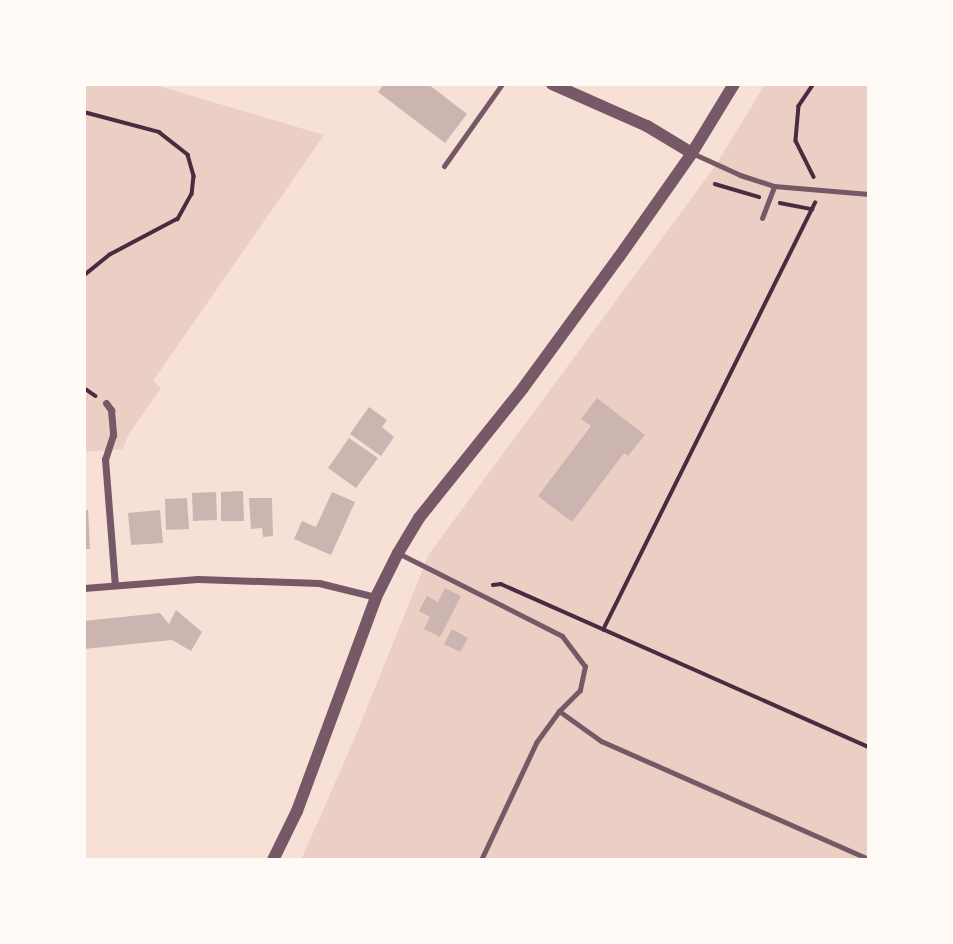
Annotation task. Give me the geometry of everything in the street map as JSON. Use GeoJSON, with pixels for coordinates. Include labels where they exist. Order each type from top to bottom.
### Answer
{"type":"FeatureCollection","features":[{"type":"Feature","properties":{"kind":"street"},"geometry":{"type":"LineString","coordinates":[[552,84],[647,126],[692,153]]}},
{"type":"Feature","properties":{"kind":"street"},"geometry":{"type":"LineString","coordinates":[[273,860],[302,799],[376,597],[398,553],[419,518],[523,388],[692,153],[734,84]]}},
{"type":"Feature","properties":{"kind":"street"},"geometry":{"type":"LineString","coordinates":[[106,403],[111,410],[113,435],[105,460],[115,585]]}},
{"type":"Feature","properties":{"kind":"street"},"geometry":{"type":"LineString","coordinates":[[84,588],[198,579],[319,583],[376,597]]}},
{"type":"Feature","properties":{"kind":"lane"},"geometry":{"type":"LineString","coordinates":[[444,166],[502,84]]}},
{"type":"Feature","properties":{"kind":"lane"},"geometry":{"type":"LineString","coordinates":[[692,153],[740,175],[774,186],[869,194]]}},
{"type":"Feature","properties":{"kind":"lane"},"geometry":{"type":"LineString","coordinates":[[762,218],[774,186]]}},
{"type":"Feature","properties":{"kind":"lane"},"geometry":{"type":"LineString","coordinates":[[398,553],[562,636],[585,666],[580,690],[559,711],[531,754],[481,860]]}},
{"type":"Feature","properties":{"kind":"lane"},"geometry":{"type":"LineString","coordinates":[[559,711],[601,741],[869,859]]}},
{"type":"Feature","properties":{"kind":"path"},"geometry":{"type":"LineString","coordinates":[[603,630],[821,190],[796,141],[799,106],[814,84]]}},
{"type":"Feature","properties":{"kind":"path"},"geometry":{"type":"LineString","coordinates":[[84,112],[159,132],[188,155],[194,176],[192,194],[178,219],[110,255],[84,276]]}},
{"type":"Feature","properties":{"kind":"path"},"geometry":{"type":"LineString","coordinates":[[483,597],[489,586],[501,584],[869,747]]}},
{"type":"Feature","properties":{"kind":"shaded area"},"geometry":{"type":"Polygon","coordinates":[[[84,84],[152,84],[324,135],[153,381],[161,388],[128,435],[123,449],[84,452],[84,84]]]}},
{"type":"Feature","properties":{"kind":"shaded area"},"geometry":{"type":"Polygon","coordinates":[[[765,84],[869,84],[869,860],[301,860],[353,742],[429,554],[716,165],[765,84]]]}},
{"type":"Feature","properties":{"kind":"building"},"geometry":{"type":"Polygon","coordinates":[[[384,84],[428,84],[467,114],[445,143],[378,92],[384,84]]]}},
{"type":"Feature","properties":{"kind":"building"},"geometry":{"type":"Polygon","coordinates":[[[597,398],[645,435],[628,456],[624,453],[572,522],[538,496],[591,426],[581,419],[597,398]]]}},
{"type":"Feature","properties":{"kind":"building"},"geometry":{"type":"Polygon","coordinates":[[[369,407],[387,420],[382,427],[394,437],[381,456],[350,434],[369,407]]]}},
{"type":"Feature","properties":{"kind":"building"},"geometry":{"type":"Polygon","coordinates":[[[349,438],[378,458],[356,488],[328,468],[349,438]]]}},
{"type":"Feature","properties":{"kind":"building"},"geometry":{"type":"Polygon","coordinates":[[[243,491],[244,521],[221,521],[221,492],[243,491]]]}},
{"type":"Feature","properties":{"kind":"building"},"geometry":{"type":"Polygon","coordinates":[[[216,492],[217,520],[193,521],[192,493],[216,492]]]}},
{"type":"Feature","properties":{"kind":"building"},"geometry":{"type":"Polygon","coordinates":[[[332,492],[355,502],[331,555],[294,539],[302,521],[316,527],[332,492]]]}},
{"type":"Feature","properties":{"kind":"building"},"geometry":{"type":"Polygon","coordinates":[[[187,498],[189,529],[166,530],[165,499],[187,498]]]}},
{"type":"Feature","properties":{"kind":"building"},"geometry":{"type":"Polygon","coordinates":[[[249,498],[272,498],[273,536],[263,537],[262,528],[251,529],[249,498]]]}},
{"type":"Feature","properties":{"kind":"building"},"geometry":{"type":"Polygon","coordinates":[[[84,510],[88,510],[90,549],[84,549],[84,510]]]}},
{"type":"Feature","properties":{"kind":"building"},"geometry":{"type":"Polygon","coordinates":[[[160,510],[163,543],[131,545],[128,513],[160,510]]]}},
{"type":"Feature","properties":{"kind":"building"},"geometry":{"type":"Polygon","coordinates":[[[445,588],[461,596],[440,637],[424,629],[430,617],[419,611],[427,596],[438,602],[445,588]]]}},
{"type":"Feature","properties":{"kind":"building"},"geometry":{"type":"Polygon","coordinates":[[[176,610],[202,632],[191,651],[172,640],[84,649],[84,621],[160,613],[169,624],[176,610]]]}},
{"type":"Feature","properties":{"kind":"building"},"geometry":{"type":"Polygon","coordinates":[[[452,629],[468,638],[460,652],[444,644],[452,629]]]}}]}
